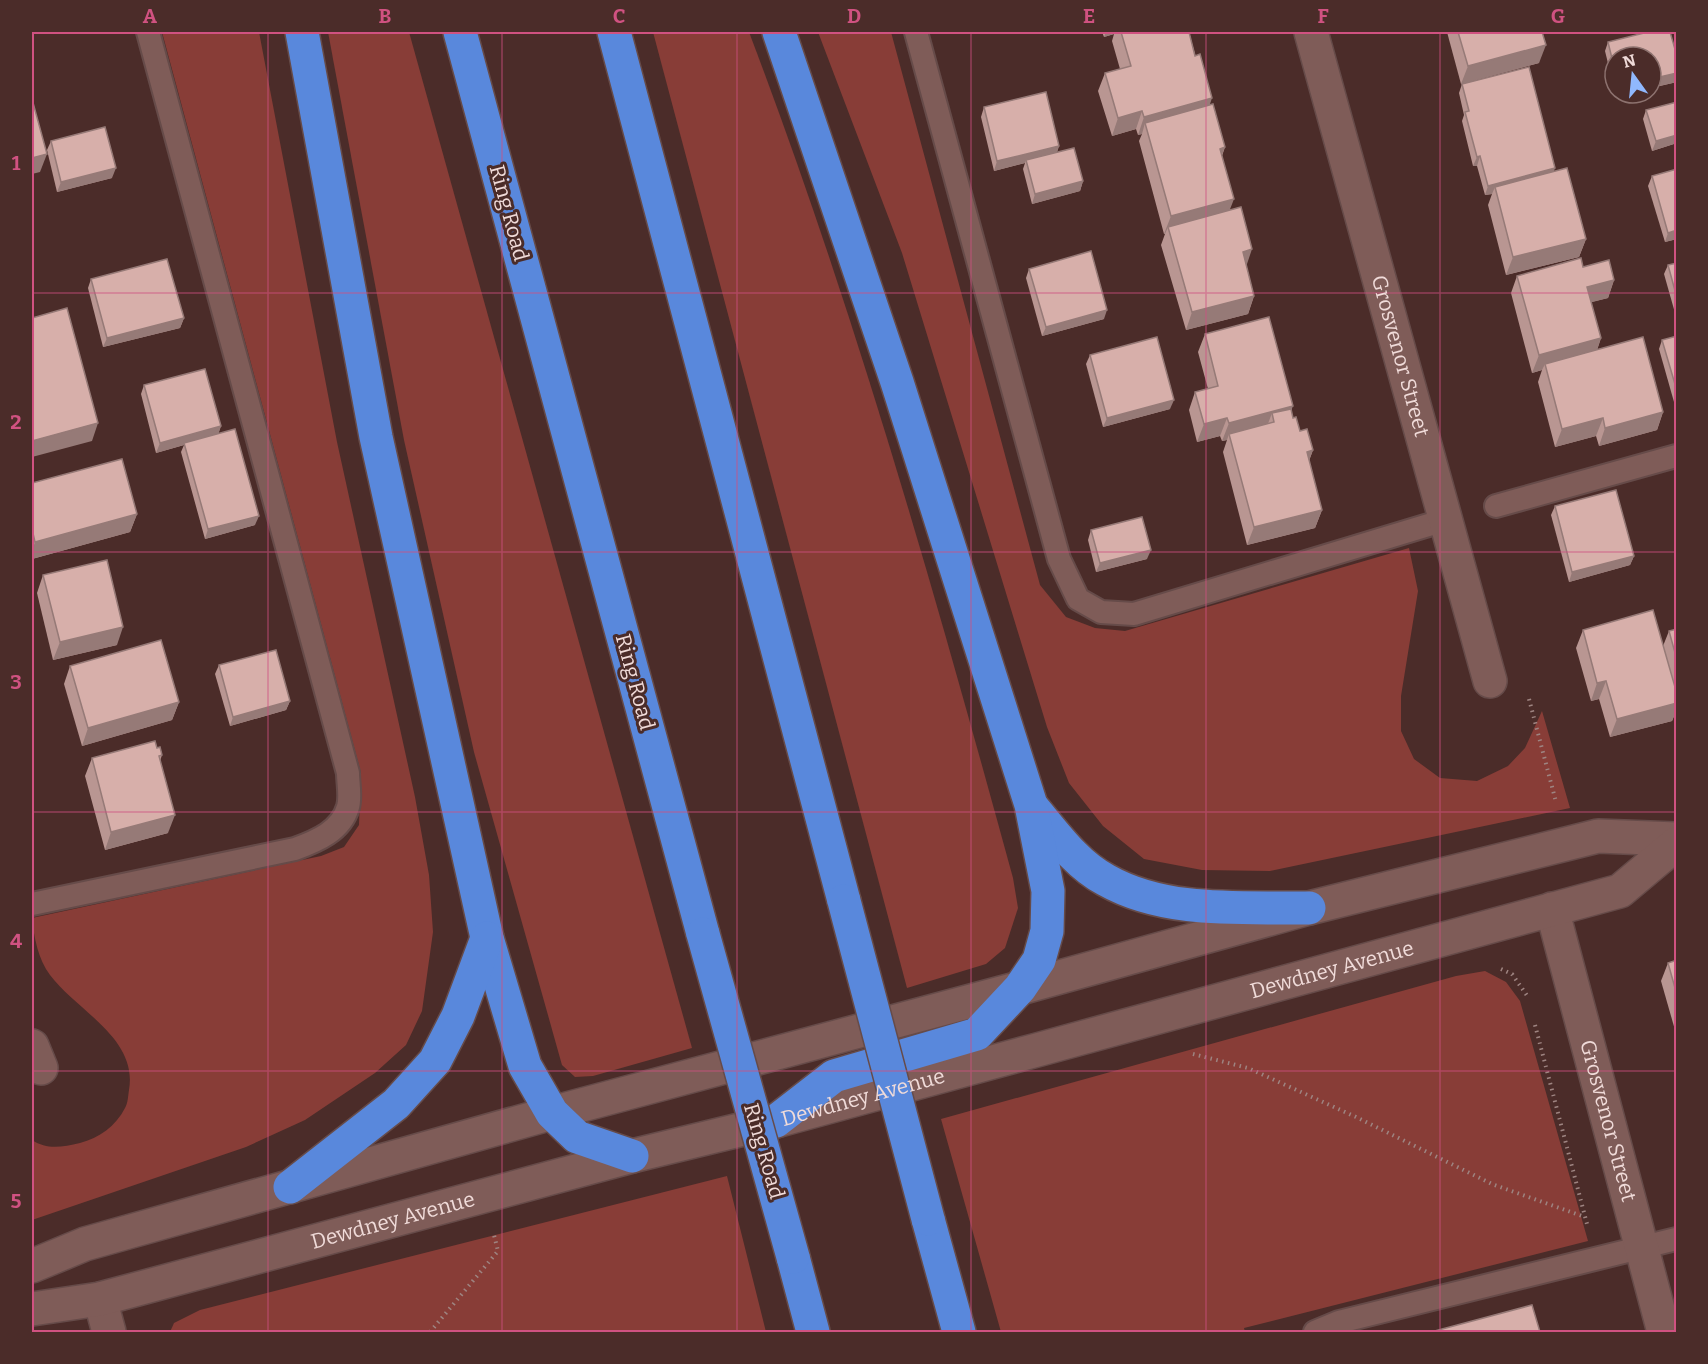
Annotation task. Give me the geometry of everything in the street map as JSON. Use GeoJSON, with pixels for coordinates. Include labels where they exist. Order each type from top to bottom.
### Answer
{"type":"FeatureCollection","features":[{"type":"Feature","properties":{"kind":"highway"},"geometry":{"type":"LineString","coordinates":[[302,32],[376,437],[487,938],[525,1066],[552,1113],[577,1137],[632,1156]]}},
{"type":"Feature","properties":{"kind":"highway","name":"Ring Road"},"geometry":{"type":"LineString","coordinates":[[460,32],[703,934],[813,1332]]}},
{"type":"Feature","properties":{"kind":"highway"},"geometry":{"type":"LineString","coordinates":[[614,32],[958,1332]]}},
{"type":"Feature","properties":{"kind":"highway"},"geometry":{"type":"LineString","coordinates":[[776,1120],[834,1076],[977,1034],[1020,988],[1039,960],[1047,931],[1048,891],[1031,805],[897,382],[779,32]]}},
{"type":"Feature","properties":{"kind":"highway"},"geometry":{"type":"LineString","coordinates":[[1031,805],[1070,852],[1105,880],[1154,900],[1202,907],[1309,908]]}},
{"type":"Feature","properties":{"kind":"highway"},"geometry":{"type":"LineString","coordinates":[[290,1186],[396,1104],[435,1061],[458,1016],[487,938]]}},
{"type":"Feature","properties":{"kind":"street","name":"Grosvenor Street"},"geometry":{"type":"LineString","coordinates":[[1311,32],[1490,681]]}},
{"type":"Feature","properties":{"kind":"street"},"geometry":{"type":"LineString","coordinates":[[32,1266],[86,1244],[290,1186],[1309,908],[1598,836],[1677,839]]}},
{"type":"Feature","properties":{"kind":"street","name":"Dewdney Avenue"},"geometry":{"type":"LineString","coordinates":[[32,1309],[100,1299],[632,1156],[776,1120],[1620,891],[1677,844]]}},
{"type":"Feature","properties":{"kind":"street","name":"Grosvenor Street"},"geometry":{"type":"LineString","coordinates":[[1552,909],[1664,1332]]}},
{"type":"Feature","properties":{"kind":"street"},"geometry":{"type":"LineString","coordinates":[[100,1299],[109,1332]]}},
{"type":"Feature","properties":{"kind":"lane"},"geometry":{"type":"LineString","coordinates":[[32,904],[295,849],[319,840],[340,824],[349,805],[348,773],[148,32]]}},
{"type":"Feature","properties":{"kind":"lane"},"geometry":{"type":"LineString","coordinates":[[916,32],[1059,559],[1078,599],[1101,612],[1134,614],[1445,520]]}},
{"type":"Feature","properties":{"kind":"lane"},"geometry":{"type":"LineString","coordinates":[[1496,506],[1677,456]]}},
{"type":"Feature","properties":{"kind":"lane"},"geometry":{"type":"LineString","coordinates":[[1315,1332],[1339,1322],[1677,1239]]}},
{"type":"Feature","properties":{"kind":"path"},"geometry":{"type":"LineString","coordinates":[[1490,681],[1527,694],[1567,843]]}},
{"type":"Feature","properties":{"kind":"path"},"geometry":{"type":"LineString","coordinates":[[1490,965],[1512,974],[1527,994],[1530,1005]]}},
{"type":"Feature","properties":{"kind":"path"},"geometry":{"type":"LineString","coordinates":[[1533,1016],[1595,1258]]}},
{"type":"Feature","properties":{"kind":"path"},"geometry":{"type":"LineString","coordinates":[[1192,1053],[1248,1068],[1356,1117],[1492,1184],[1585,1217]]}},
{"type":"Feature","properties":{"kind":"path"},"geometry":{"type":"LineString","coordinates":[[430,1332],[498,1251],[492,1230]]}},
{"type":"Feature","properties":{"kind":"shaded area"},"geometry":{"type":"Polygon","coordinates":[[[162,32],[259,32],[337,442],[415,797],[429,875],[433,932],[422,1011],[406,1045],[375,1073],[305,1120],[246,1147],[32,1220],[32,1140],[43,1145],[61,1146],[87,1141],[106,1130],[117,1120],[126,1106],[129,1072],[124,1055],[115,1040],[46,969],[37,948],[32,918],[321,856],[344,847],[359,825],[361,773],[162,32]]]}},
{"type":"Feature","properties":{"kind":"shaded area"},"geometry":{"type":"Polygon","coordinates":[[[328,32],[409,32],[692,1048],[593,1076],[575,1077],[562,1065],[474,752],[404,440],[328,32]]]}},
{"type":"Feature","properties":{"kind":"shaded area"},"geometry":{"type":"Polygon","coordinates":[[[653,32],[749,32],[787,136],[824,241],[891,452],[954,664],[1013,878],[1018,908],[1005,948],[986,964],[907,988],[653,32]]]}},
{"type":"Feature","properties":{"kind":"shaded area"},"geometry":{"type":"Polygon","coordinates":[[[818,32],[891,32],[1040,585],[1066,617],[1095,628],[1125,631],[1409,548],[1418,591],[1401,696],[1401,731],[1414,759],[1440,778],[1477,781],[1508,766],[1525,748],[1542,711],[1570,808],[1270,871],[1202,870],[1144,859],[1103,826],[1069,783],[1047,727],[902,253],[818,32]]]}},
{"type":"Feature","properties":{"kind":"shaded area"},"geometry":{"type":"Polygon","coordinates":[[[1485,971],[1506,982],[1520,1001],[1588,1241],[1244,1328],[1245,1332],[1001,1332],[941,1119],[1456,976],[1485,971]]]}},
{"type":"Feature","properties":{"kind":"shaded area"},"geometry":{"type":"Polygon","coordinates":[[[727,1176],[766,1332],[170,1332],[174,1323],[200,1310],[727,1176]]]}},
{"type":"Feature","properties":{"kind":"building"},"geometry":{"type":"Polygon","coordinates":[[[1121,32],[1189,32],[1195,56],[1200,54],[1212,98],[1144,117],[1142,111],[1118,118],[1105,73],[1131,66],[1121,32]]]}},
{"type":"Feature","properties":{"kind":"building"},"geometry":{"type":"Polygon","coordinates":[[[1458,32],[1542,32],[1546,45],[1468,66],[1458,32]]]}},
{"type":"Feature","properties":{"kind":"building"},"geometry":{"type":"Polygon","coordinates":[[[1648,32],[1670,32],[1677,56],[1677,73],[1663,76],[1663,45],[1609,45],[1608,42],[1648,32]]]}},
{"type":"Feature","properties":{"kind":"building"},"geometry":{"type":"Polygon","coordinates":[[[1529,67],[1555,168],[1488,186],[1480,156],[1477,157],[1465,112],[1469,111],[1462,84],[1529,67]]]}},
{"type":"Feature","properties":{"kind":"building"},"geometry":{"type":"Polygon","coordinates":[[[1046,92],[1059,146],[997,161],[984,107],[1046,92]]]}},
{"type":"Feature","properties":{"kind":"building"},"geometry":{"type":"Polygon","coordinates":[[[32,99],[47,154],[32,158],[32,99]]]}},
{"type":"Feature","properties":{"kind":"building"},"geometry":{"type":"Polygon","coordinates":[[[1677,102],[1677,135],[1656,141],[1646,110],[1677,102]]]}},
{"type":"Feature","properties":{"kind":"building"},"geometry":{"type":"Polygon","coordinates":[[[1213,104],[1225,147],[1220,149],[1234,199],[1171,216],[1145,123],[1213,104]]]}},
{"type":"Feature","properties":{"kind":"building"},"geometry":{"type":"Polygon","coordinates":[[[105,127],[116,168],[61,182],[51,141],[105,127]]]}},
{"type":"Feature","properties":{"kind":"building"},"geometry":{"type":"Polygon","coordinates":[[[1074,148],[1083,181],[1035,194],[1026,160],[1074,148]]]}},
{"type":"Feature","properties":{"kind":"building"},"geometry":{"type":"Polygon","coordinates":[[[1567,168],[1586,239],[1513,257],[1495,187],[1567,168]]]}},
{"type":"Feature","properties":{"kind":"building"},"geometry":{"type":"Polygon","coordinates":[[[1677,169],[1677,230],[1668,233],[1652,176],[1677,169]]]}},
{"type":"Feature","properties":{"kind":"building"},"geometry":{"type":"Polygon","coordinates":[[[1241,207],[1252,249],[1243,252],[1254,296],[1192,312],[1168,227],[1241,207]]]}},
{"type":"Feature","properties":{"kind":"building"},"geometry":{"type":"Polygon","coordinates":[[[1091,251],[1107,310],[1046,327],[1029,269],[1091,251]]]}},
{"type":"Feature","properties":{"kind":"building"},"geometry":{"type":"Polygon","coordinates":[[[1581,258],[1583,267],[1609,260],[1614,280],[1587,287],[1601,338],[1539,355],[1517,276],[1581,258]]]}},
{"type":"Feature","properties":{"kind":"building"},"geometry":{"type":"Polygon","coordinates":[[[167,259],[184,318],[107,338],[91,279],[167,259]]]}},
{"type":"Feature","properties":{"kind":"building"},"geometry":{"type":"Polygon","coordinates":[[[1677,263],[1677,298],[1668,265],[1677,263]]]}},
{"type":"Feature","properties":{"kind":"building"},"geometry":{"type":"Polygon","coordinates":[[[67,308],[98,423],[32,441],[32,318],[67,308]]]}},
{"type":"Feature","properties":{"kind":"building"},"geometry":{"type":"Polygon","coordinates":[[[1269,317],[1293,406],[1229,423],[1227,418],[1204,424],[1195,392],[1218,386],[1205,334],[1269,317]]]}},
{"type":"Feature","properties":{"kind":"building"},"geometry":{"type":"Polygon","coordinates":[[[1677,336],[1677,391],[1662,340],[1677,336]]]}},
{"type":"Feature","properties":{"kind":"building"},"geometry":{"type":"Polygon","coordinates":[[[1157,337],[1174,400],[1107,418],[1090,355],[1157,337]]]}},
{"type":"Feature","properties":{"kind":"building"},"geometry":{"type":"Polygon","coordinates":[[[1643,337],[1663,412],[1605,428],[1603,418],[1562,429],[1545,364],[1643,337]]]}},
{"type":"Feature","properties":{"kind":"building"},"geometry":{"type":"Polygon","coordinates":[[[205,369],[221,426],[160,443],[144,385],[205,369]]]}},
{"type":"Feature","properties":{"kind":"building"},"geometry":{"type":"Polygon","coordinates":[[[1291,409],[1300,431],[1307,429],[1313,450],[1307,452],[1322,510],[1254,527],[1229,434],[1274,422],[1272,413],[1291,409]]]}},
{"type":"Feature","properties":{"kind":"building"},"geometry":{"type":"Polygon","coordinates":[[[235,429],[259,516],[208,529],[184,443],[235,429]]]}},
{"type":"Feature","properties":{"kind":"building"},"geometry":{"type":"Polygon","coordinates":[[[122,459],[137,514],[35,542],[32,529],[32,483],[122,459]]]}},
{"type":"Feature","properties":{"kind":"building"},"geometry":{"type":"Polygon","coordinates":[[[1616,490],[1634,556],[1572,572],[1555,506],[1616,490]]]}},
{"type":"Feature","properties":{"kind":"building"},"geometry":{"type":"Polygon","coordinates":[[[1142,517],[1151,550],[1100,563],[1091,530],[1142,517]]]}},
{"type":"Feature","properties":{"kind":"building"},"geometry":{"type":"Polygon","coordinates":[[[107,560],[123,627],[60,642],[43,575],[107,560]]]}},
{"type":"Feature","properties":{"kind":"building"},"geometry":{"type":"Polygon","coordinates":[[[1653,610],[1677,694],[1677,703],[1617,719],[1606,681],[1597,683],[1583,630],[1653,610]]]}},
{"type":"Feature","properties":{"kind":"building"},"geometry":{"type":"Polygon","coordinates":[[[1677,629],[1677,660],[1669,631],[1677,629]]]}},
{"type":"Feature","properties":{"kind":"building"},"geometry":{"type":"Polygon","coordinates":[[[161,640],[179,702],[88,728],[70,666],[161,640]]]}},
{"type":"Feature","properties":{"kind":"building"},"geometry":{"type":"Polygon","coordinates":[[[276,650],[290,701],[233,717],[219,665],[276,650]]]}},
{"type":"Feature","properties":{"kind":"building"},"geometry":{"type":"Polygon","coordinates":[[[155,741],[157,748],[160,747],[162,755],[159,756],[175,815],[111,832],[92,758],[155,741]]]}},
{"type":"Feature","properties":{"kind":"building"},"geometry":{"type":"Polygon","coordinates":[[[1677,960],[1677,995],[1668,963],[1677,960]]]}},
{"type":"Feature","properties":{"kind":"building"},"geometry":{"type":"Polygon","coordinates":[[[1532,1305],[1540,1332],[1431,1332],[1532,1305]]]}}]}
